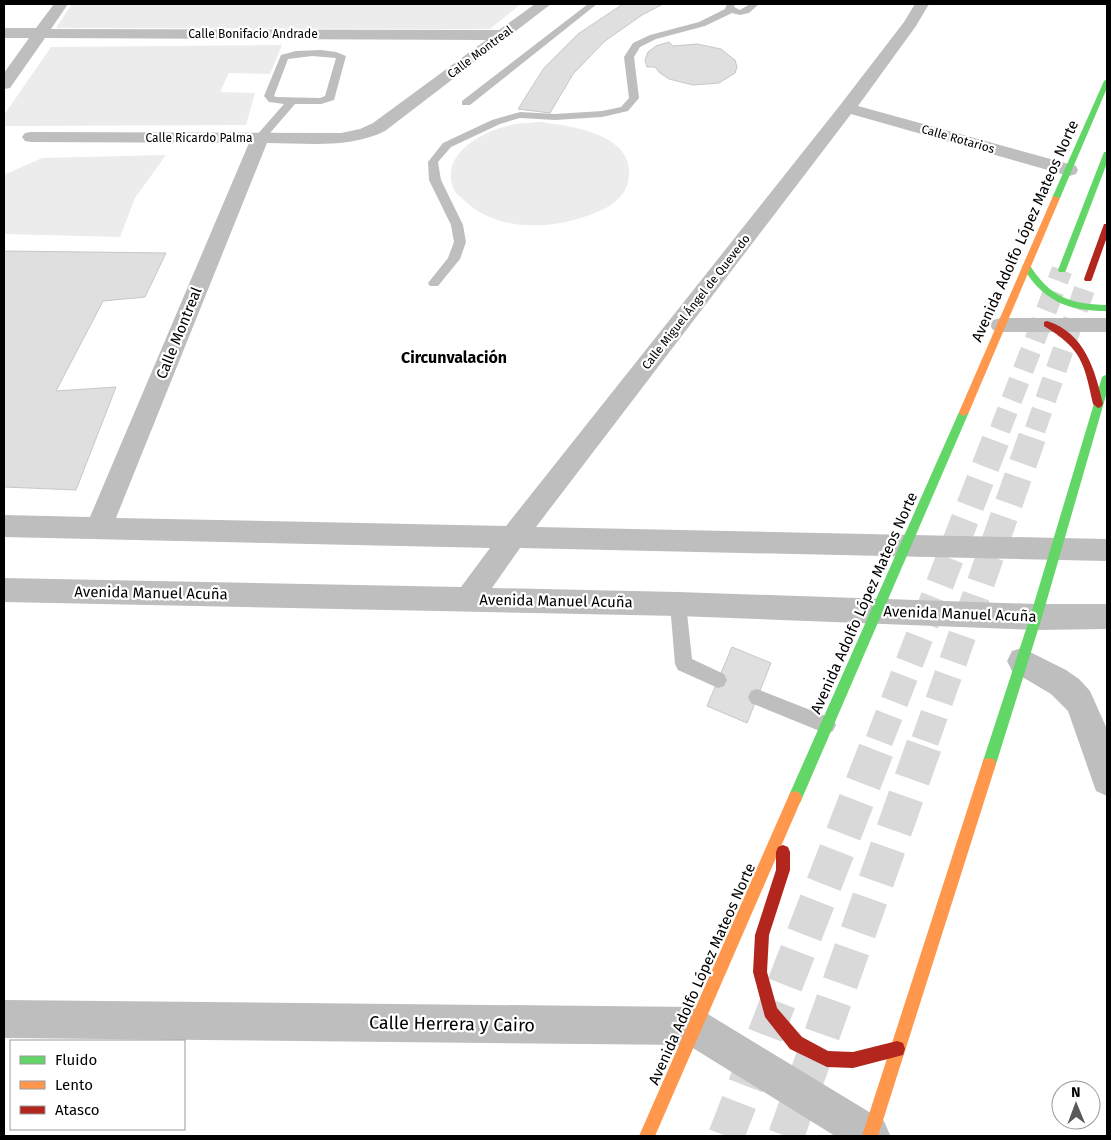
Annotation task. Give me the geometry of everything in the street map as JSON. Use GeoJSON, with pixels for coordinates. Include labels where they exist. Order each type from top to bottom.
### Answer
{"type":"FeatureCollection","features":[{"type":"Feature","properties":{"kind":"main road","name":"Avenida Adolfo López Mateos Norte"},"geometry":{"type":"LineString","coordinates":[[647,1136],[693,1026],[783,828],[878,611],[1107,81]]}},
{"type":"Feature","properties":{"kind":"main road"},"geometry":{"type":"LineString","coordinates":[[1062,270],[1107,154]]}},
{"type":"Feature","properties":{"kind":"main road"},"geometry":{"type":"LineString","coordinates":[[1088,279],[1107,226]]}},
{"type":"Feature","properties":{"kind":"main road"},"geometry":{"type":"LineString","coordinates":[[1026,266],[1035,284],[1055,299],[1082,308],[1107,308]]}},
{"type":"Feature","properties":{"kind":"main road"},"geometry":{"type":"LineString","coordinates":[[1047,324],[1074,339],[1082,349],[1088,360],[1098,404]]}},
{"type":"Feature","properties":{"kind":"main road"},"geometry":{"type":"LineString","coordinates":[[870,1135],[1036,617],[1107,377]]}},
{"type":"Feature","properties":{"kind":"main road"},"geometry":{"type":"LineString","coordinates":[[783,828],[783,870],[762,935],[760,972],[770,1012],[796,1043],[828,1059],[853,1060],[897,1049]]}},
{"type":"Feature","properties":{"kind":"street"},"geometry":{"type":"LineString","coordinates":[[4,84],[61,4]]}},
{"type":"Feature","properties":{"kind":"street","name":"Calle Montreal"},"geometry":{"type":"LineString","coordinates":[[366,134],[544,4]]}},
{"type":"Feature","properties":{"kind":"street","name":"Calle Miguel Ángel de Quevedo"},"geometry":{"type":"LineString","coordinates":[[468,600],[514,537],[847,108],[922,4]]}},
{"type":"Feature","properties":{"kind":"street","name":"Calle Bonifacio Andrade"},"geometry":{"type":"LineString","coordinates":[[4,33],[503,35]]}},
{"type":"Feature","properties":{"kind":"street","name":"Calle Rotarios"},"geometry":{"type":"LineString","coordinates":[[847,108],[1069,170]]}},
{"type":"Feature","properties":{"kind":"street","name":"Calle Ricardo Palma"},"geometry":{"type":"LineString","coordinates":[[31,137],[341,138],[366,134]]}},
{"type":"Feature","properties":{"kind":"street","name":"Calle Montreal"},"geometry":{"type":"LineString","coordinates":[[99,528],[260,138]]}},
{"type":"Feature","properties":{"kind":"street"},"geometry":{"type":"LineString","coordinates":[[1001,325],[1107,324]]}},
{"type":"Feature","properties":{"kind":"street"},"geometry":{"type":"LineString","coordinates":[[4,526],[1107,550]]}},
{"type":"Feature","properties":{"kind":"street","name":"Avenida Manuel Acuña"},"geometry":{"type":"LineString","coordinates":[[4,590],[678,604],[1036,617],[1107,617]]}},
{"type":"Feature","properties":{"kind":"street"},"geometry":{"type":"LineString","coordinates":[[1022,660],[1055,679],[1075,695],[1084,713],[1107,780]]}},
{"type":"Feature","properties":{"kind":"street","name":"Calle Herrera y Cairo"},"geometry":{"type":"LineString","coordinates":[[4,1019],[693,1026]]}},
{"type":"Feature","properties":{"kind":"street"},"geometry":{"type":"LineString","coordinates":[[693,1026],[870,1135]]}},
{"type":"Feature","properties":{"kind":"lane"},"geometry":{"type":"LineString","coordinates":[[466,103],[593,4]]}},
{"type":"Feature","properties":{"kind":"lane"},"geometry":{"type":"LineString","coordinates":[[434,283],[454,259],[460,242],[457,225],[435,180],[433,162],[447,145],[496,122],[520,115],[555,117],[602,114],[624,109],[634,98],[629,57],[636,45],[653,37],[712,21],[731,7],[747,12],[755,4]]}},
{"type":"Feature","properties":{"kind":"lane"},"geometry":{"type":"LineString","coordinates":[[260,138],[292,101],[321,101],[330,98],[341,56],[334,54],[301,54],[284,57],[269,96],[273,100],[292,101]]}},
{"type":"Feature","properties":{"kind":"lane"},"geometry":{"type":"LineString","coordinates":[[678,604],[684,664],[718,680]]}},
{"type":"Feature","properties":{"kind":"lane"},"geometry":{"type":"LineString","coordinates":[[757,697],[827,725]]}},
{"type":"Feature","properties":{"kind":"shaded area"},"geometry":{"type":"Polygon","coordinates":[[[72,4],[521,4],[490,29],[56,28],[72,4]]]}},
{"type":"Feature","properties":{"kind":"shaded area"},"geometry":{"type":"Polygon","coordinates":[[[282,45],[270,74],[229,73],[220,92],[255,93],[246,125],[4,126],[4,115],[51,47],[282,45]]]}},
{"type":"Feature","properties":{"kind":"shaded area"},"geometry":{"type":"Polygon","coordinates":[[[540,122],[585,130],[614,143],[624,153],[629,166],[628,182],[621,196],[602,210],[581,218],[546,225],[528,225],[494,219],[479,211],[456,193],[451,178],[452,167],[464,148],[474,140],[496,129],[515,124],[540,122]]]}},
{"type":"Feature","properties":{"kind":"shaded area"},"geometry":{"type":"Polygon","coordinates":[[[166,155],[135,198],[120,237],[4,234],[4,175],[42,158],[166,155]]]}},
{"type":"Feature","properties":{"kind":"building"},"geometry":{"type":"Polygon","coordinates":[[[623,4],[663,4],[642,15],[605,41],[573,74],[550,113],[518,109],[544,68],[578,34],[623,4]]]}},
{"type":"Feature","properties":{"kind":"building"},"geometry":{"type":"Polygon","coordinates":[[[669,42],[673,46],[697,44],[721,49],[735,60],[737,67],[735,73],[719,83],[693,85],[669,79],[655,67],[647,67],[645,60],[648,52],[656,46],[669,42]]]}},
{"type":"Feature","properties":{"kind":"building"},"geometry":{"type":"Polygon","coordinates":[[[4,251],[166,253],[145,297],[103,301],[56,391],[116,387],[76,490],[4,487],[4,251]]]}},
{"type":"Feature","properties":{"kind":"building"},"geometry":{"type":"Polygon","coordinates":[[[732,647],[771,663],[747,723],[707,706],[732,647]]]}},
{"type":"Feature","properties":{"kind":"tunnel"},"geometry":{"type":"LineString","coordinates":[[1000,430],[1062,270]]}},
{"type":"Feature","properties":{"kind":"tunnel"},"geometry":{"type":"LineString","coordinates":[[1035,430],[1088,279]]}},
{"type":"Feature","properties":{"kind":"tunnel"},"geometry":{"type":"LineString","coordinates":[[879,741],[1000,429]]}},
{"type":"Feature","properties":{"kind":"tunnel"},"geometry":{"type":"LineString","coordinates":[[925,741],[1035,429]]}},
{"type":"Feature","properties":{"kind":"tunnel"},"geometry":{"type":"LineString","coordinates":[[726,1136],[880,740]]}},
{"type":"Feature","properties":{"kind":"tunnel"},"geometry":{"type":"LineString","coordinates":[[786,1136],[926,740]]}},
{"type":"Feature","properties":{"kind":"traffic: fast"},"geometry":{"type":"LineString","coordinates":[[1056,198],[1107,81]]}},
{"type":"Feature","properties":{"kind":"traffic: fast"},"geometry":{"type":"LineString","coordinates":[[1062,270],[1107,154]]}},
{"type":"Feature","properties":{"kind":"traffic: fast"},"geometry":{"type":"LineString","coordinates":[[1026,266],[1041,287],[1059,300],[1082,307],[1107,308]]}},
{"type":"Feature","properties":{"kind":"traffic: fast"},"geometry":{"type":"LineString","coordinates":[[989,764],[1036,617],[1107,377]]}},
{"type":"Feature","properties":{"kind":"traffic: fast"},"geometry":{"type":"LineString","coordinates":[[795,798],[964,412]]}},
{"type":"Feature","properties":{"kind":"traffic: slow"},"geometry":{"type":"LineString","coordinates":[[964,412],[1056,198]]}},
{"type":"Feature","properties":{"kind":"traffic: slow"},"geometry":{"type":"LineString","coordinates":[[870,1136],[989,764]]}},
{"type":"Feature","properties":{"kind":"traffic: slow"},"geometry":{"type":"LineString","coordinates":[[647,1136],[795,798]]}},
{"type":"Feature","properties":{"kind":"traffic: jam"},"geometry":{"type":"LineString","coordinates":[[1088,279],[1107,226]]}},
{"type":"Feature","properties":{"kind":"traffic: jam"},"geometry":{"type":"LineString","coordinates":[[1047,324],[1061,332],[1079,348],[1092,377],[1098,404]]}},
{"type":"Feature","properties":{"kind":"traffic: jam"},"geometry":{"type":"LineString","coordinates":[[783,852],[783,870],[762,935],[760,972],[770,1012],[796,1043],[827,1059],[853,1060],[897,1049]]}},
{"type":"Feature","properties":{"kind":"district","name":"Circunvalación"},"geometry":{"type":"Point","coordinates":[454,357]}}]}
